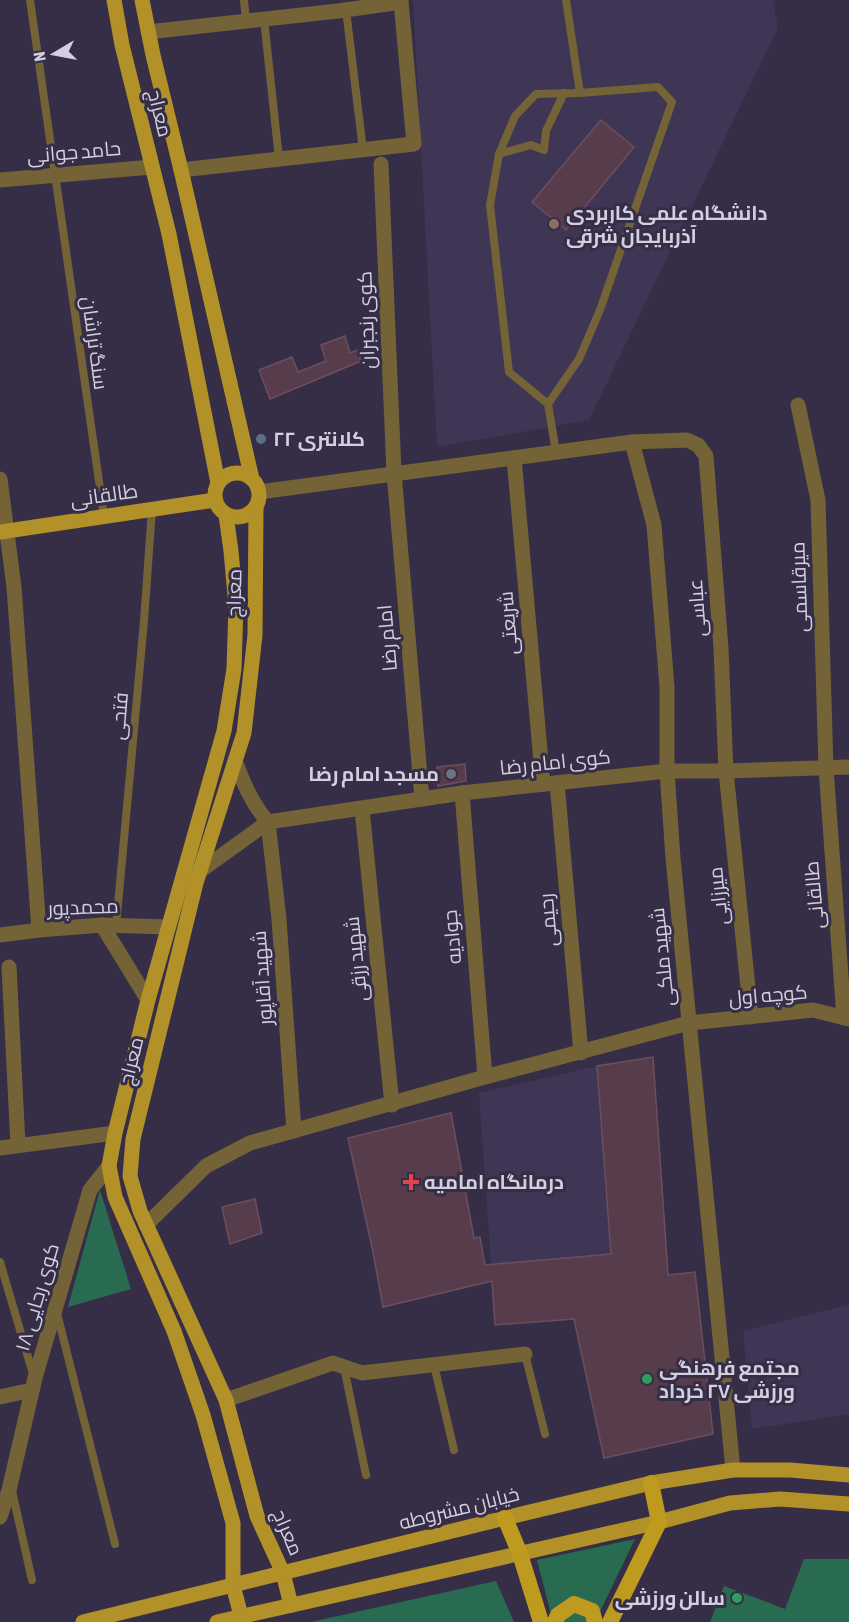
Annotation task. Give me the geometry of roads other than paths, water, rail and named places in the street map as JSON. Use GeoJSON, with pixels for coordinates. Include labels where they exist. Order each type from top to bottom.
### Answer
{"type":"FeatureCollection","features":[{"type":"Feature","properties":{"kind":"highway"},"geometry":{"type":"LineString","coordinates":[[610,1622],[659,1522],[651,1483]]}},
{"type":"Feature","properties":{"kind":"highway"},"geometry":{"type":"LineString","coordinates":[[505,1518],[520,1554],[541,1622]]}},
{"type":"Feature","properties":{"kind":"highway"},"geometry":{"type":"LineString","coordinates":[[555,1622],[558,1616],[574,1604],[592,1611],[595,1622]]}},
{"type":"Feature","properties":{"kind":"main road","name":"معراج"},"geometry":{"type":"LineString","coordinates":[[114,0],[122,45],[169,234],[218,483]]}},
{"type":"Feature","properties":{"kind":"main road","name":"معراج"},"geometry":{"type":"LineString","coordinates":[[142,0],[256,493],[255,635],[244,733],[200,871],[133,1139],[130,1176],[140,1211],[226,1400],[257,1516],[283,1573],[291,1605]]}},
{"type":"Feature","properties":{"kind":"main road"},"geometry":{"type":"LineString","coordinates":[[231,474],[246,475],[256,493],[252,513],[239,518],[226,515],[215,500],[218,483],[231,474]]}},
{"type":"Feature","properties":{"kind":"main road","name":"طالقانی"},"geometry":{"type":"LineString","coordinates":[[4,531],[215,500]]}},
{"type":"Feature","properties":{"kind":"main road","name":"معراج"},"geometry":{"type":"LineString","coordinates":[[226,515],[236,606],[234,669],[224,731],[148,1000],[109,1166],[116,1197],[178,1341],[203,1415],[234,1523],[233,1586],[241,1616]]}},
{"type":"Feature","properties":{"kind":"main road","name":"خیابان مشروطه"},"geometry":{"type":"LineString","coordinates":[[83,1622],[121,1618],[283,1573],[651,1483],[733,1470],[790,1470],[848,1474]]}},
{"type":"Feature","properties":{"kind":"main road"},"geometry":{"type":"LineString","coordinates":[[217,1622],[659,1522],[730,1503],[780,1499],[849,1504]]}},
{"type":"Feature","properties":{"kind":"main road"},"geometry":{"type":"LineString","coordinates":[[234,1523],[257,1516]]}},
{"type":"Feature","properties":{"kind":"street"},"geometry":{"type":"LineString","coordinates":[[148,32],[401,1],[414,144],[182,170]]}},
{"type":"Feature","properties":{"kind":"street","name":"کوی رنجبران"},"geometry":{"type":"LineString","coordinates":[[381,165],[394,473]]}},
{"type":"Feature","properties":{"kind":"street","name":"حامد جوانی"},"geometry":{"type":"LineString","coordinates":[[0,180],[152,167]]}},
{"type":"Feature","properties":{"kind":"street","name":"میرقاسمی"},"geometry":{"type":"LineString","coordinates":[[798,405],[818,500],[826,768]]}},
{"type":"Feature","properties":{"kind":"street","name":"عباسی"},"geometry":{"type":"LineString","coordinates":[[632,442],[687,440],[698,445],[706,456],[721,648],[726,771]]}},
{"type":"Feature","properties":{"kind":"street"},"geometry":{"type":"LineString","coordinates":[[256,493],[632,442]]}},
{"type":"Feature","properties":{"kind":"street","name":"شهید ملکی"},"geometry":{"type":"LineString","coordinates":[[632,442],[654,525],[667,687],[667,771],[674,870],[733,1470]]}},
{"type":"Feature","properties":{"kind":"street","name":"شریعتی"},"geometry":{"type":"LineString","coordinates":[[514,458],[550,783]]}},
{"type":"Feature","properties":{"kind":"street","name":"امام رضا"},"geometry":{"type":"LineString","coordinates":[[394,473],[422,799]]}},
{"type":"Feature","properties":{"kind":"street"},"geometry":{"type":"LineString","coordinates":[[0,479],[4,531],[14,587],[39,930]]}},
{"type":"Feature","properties":{"kind":"street"},"geometry":{"type":"LineString","coordinates":[[200,871],[268,822],[258,811],[246,790],[235,761]]}},
{"type":"Feature","properties":{"kind":"street","name":"کوی امام رضا"},"geometry":{"type":"LineString","coordinates":[[268,822],[462,792],[667,771],[849,767]]}},
{"type":"Feature","properties":{"kind":"street","name":"طالقانی"},"geometry":{"type":"LineString","coordinates":[[826,768],[847,1019]]}},
{"type":"Feature","properties":{"kind":"street","name":"میرزایی"},"geometry":{"type":"LineString","coordinates":[[726,771],[751,1017]]}},
{"type":"Feature","properties":{"kind":"street","name":"رحیمی"},"geometry":{"type":"LineString","coordinates":[[550,783],[581,1053]]}},
{"type":"Feature","properties":{"kind":"street","name":"جوادیه"},"geometry":{"type":"LineString","coordinates":[[462,792],[485,1077]]}},
{"type":"Feature","properties":{"kind":"street","name":"شهید رزقی"},"geometry":{"type":"LineString","coordinates":[[362,809],[392,1105]]}},
{"type":"Feature","properties":{"kind":"street","name":"شهید آقاپور"},"geometry":{"type":"LineString","coordinates":[[268,822],[279,919],[294,1131]]}},
{"type":"Feature","properties":{"kind":"street"},"geometry":{"type":"LineString","coordinates":[[109,925],[148,1000]]}},
{"type":"Feature","properties":{"kind":"street","name":"محمدپور"},"geometry":{"type":"LineString","coordinates":[[0,935],[109,925],[168,927]]}},
{"type":"Feature","properties":{"kind":"street"},"geometry":{"type":"LineString","coordinates":[[9,967],[18,1145]]}},
{"type":"Feature","properties":{"kind":"street","name":"کوچه اول"},"geometry":{"type":"LineString","coordinates":[[146,1225],[206,1166],[250,1143],[689,1023],[813,1010],[847,1019]]}},
{"type":"Feature","properties":{"kind":"street"},"geometry":{"type":"LineString","coordinates":[[0,1148],[115,1133]]}},
{"type":"Feature","properties":{"kind":"street","name":"کوی رجایی ۱۸"},"geometry":{"type":"LineString","coordinates":[[0,1517],[33,1384],[90,1190],[109,1166]]}},
{"type":"Feature","properties":{"kind":"street"},"geometry":{"type":"LineString","coordinates":[[226,1400],[333,1363],[363,1373],[525,1354]]}},
{"type":"Feature","properties":{"kind":"street"},"geometry":{"type":"LineString","coordinates":[[0,1397],[33,1384]]}},
{"type":"Feature","properties":{"kind":"lane","name":"سنگ تراشان"},"geometry":{"type":"LineString","coordinates":[[30,0],[104,516]]}},
{"type":"Feature","properties":{"kind":"lane"},"geometry":{"type":"LineString","coordinates":[[244,0],[246,21]]}},
{"type":"Feature","properties":{"kind":"lane"},"geometry":{"type":"LineString","coordinates":[[566,0],[580,93]]}},
{"type":"Feature","properties":{"kind":"lane"},"geometry":{"type":"LineString","coordinates":[[340,7],[363,150]]}},
{"type":"Feature","properties":{"kind":"lane"},"geometry":{"type":"LineString","coordinates":[[264,19],[279,159]]}},
{"type":"Feature","properties":{"kind":"lane"},"geometry":{"type":"LineString","coordinates":[[548,404],[579,359],[600,310],[672,102],[658,87],[536,94],[515,116],[499,154],[490,205],[509,372],[548,404],[556,452]]}},
{"type":"Feature","properties":{"kind":"lane"},"geometry":{"type":"LineString","coordinates":[[499,154],[531,145],[544,150],[546,131],[564,93]]}},
{"type":"Feature","properties":{"kind":"lane","name":"فتحی"},"geometry":{"type":"LineString","coordinates":[[109,925],[144,621],[152,509]]}},
{"type":"Feature","properties":{"kind":"lane"},"geometry":{"type":"LineString","coordinates":[[0,1262],[33,1384]]}},
{"type":"Feature","properties":{"kind":"lane"},"geometry":{"type":"LineString","coordinates":[[56,1308],[115,1544]]}},
{"type":"Feature","properties":{"kind":"lane"},"geometry":{"type":"LineString","coordinates":[[525,1354],[545,1434]]}},
{"type":"Feature","properties":{"kind":"lane"},"geometry":{"type":"LineString","coordinates":[[434,1365],[454,1450]]}},
{"type":"Feature","properties":{"kind":"lane"},"geometry":{"type":"LineString","coordinates":[[344,1367],[366,1475]]}},
{"type":"Feature","properties":{"kind":"lane"},"geometry":{"type":"LineString","coordinates":[[10,1484],[32,1580]]}},
{"type":"Feature","properties":{"kind":"place","name":"دانشگاه علمی کاربردی آذربایجان شرقی"},"geometry":{"type":"Point","coordinates":[554,224]}},
{"type":"Feature","properties":{"kind":"place","name":"کلانتری ٢٢"},"geometry":{"type":"Point","coordinates":[261,439]}},
{"type":"Feature","properties":{"kind":"place","name":"مسجد امام رضا"},"geometry":{"type":"Point","coordinates":[451,774]}},
{"type":"Feature","properties":{"kind":"place","name":"درمانگاه امامیه"},"geometry":{"type":"Point","coordinates":[411,1182]}},
{"type":"Feature","properties":{"kind":"place","name":"مجتمع فرهنگی ورزشی ۲۷ خرداد"},"geometry":{"type":"Point","coordinates":[647,1379]}},
{"type":"Feature","properties":{"kind":"place","name":"سالن ورزشی"},"geometry":{"type":"Point","coordinates":[737,1598]}}]}
